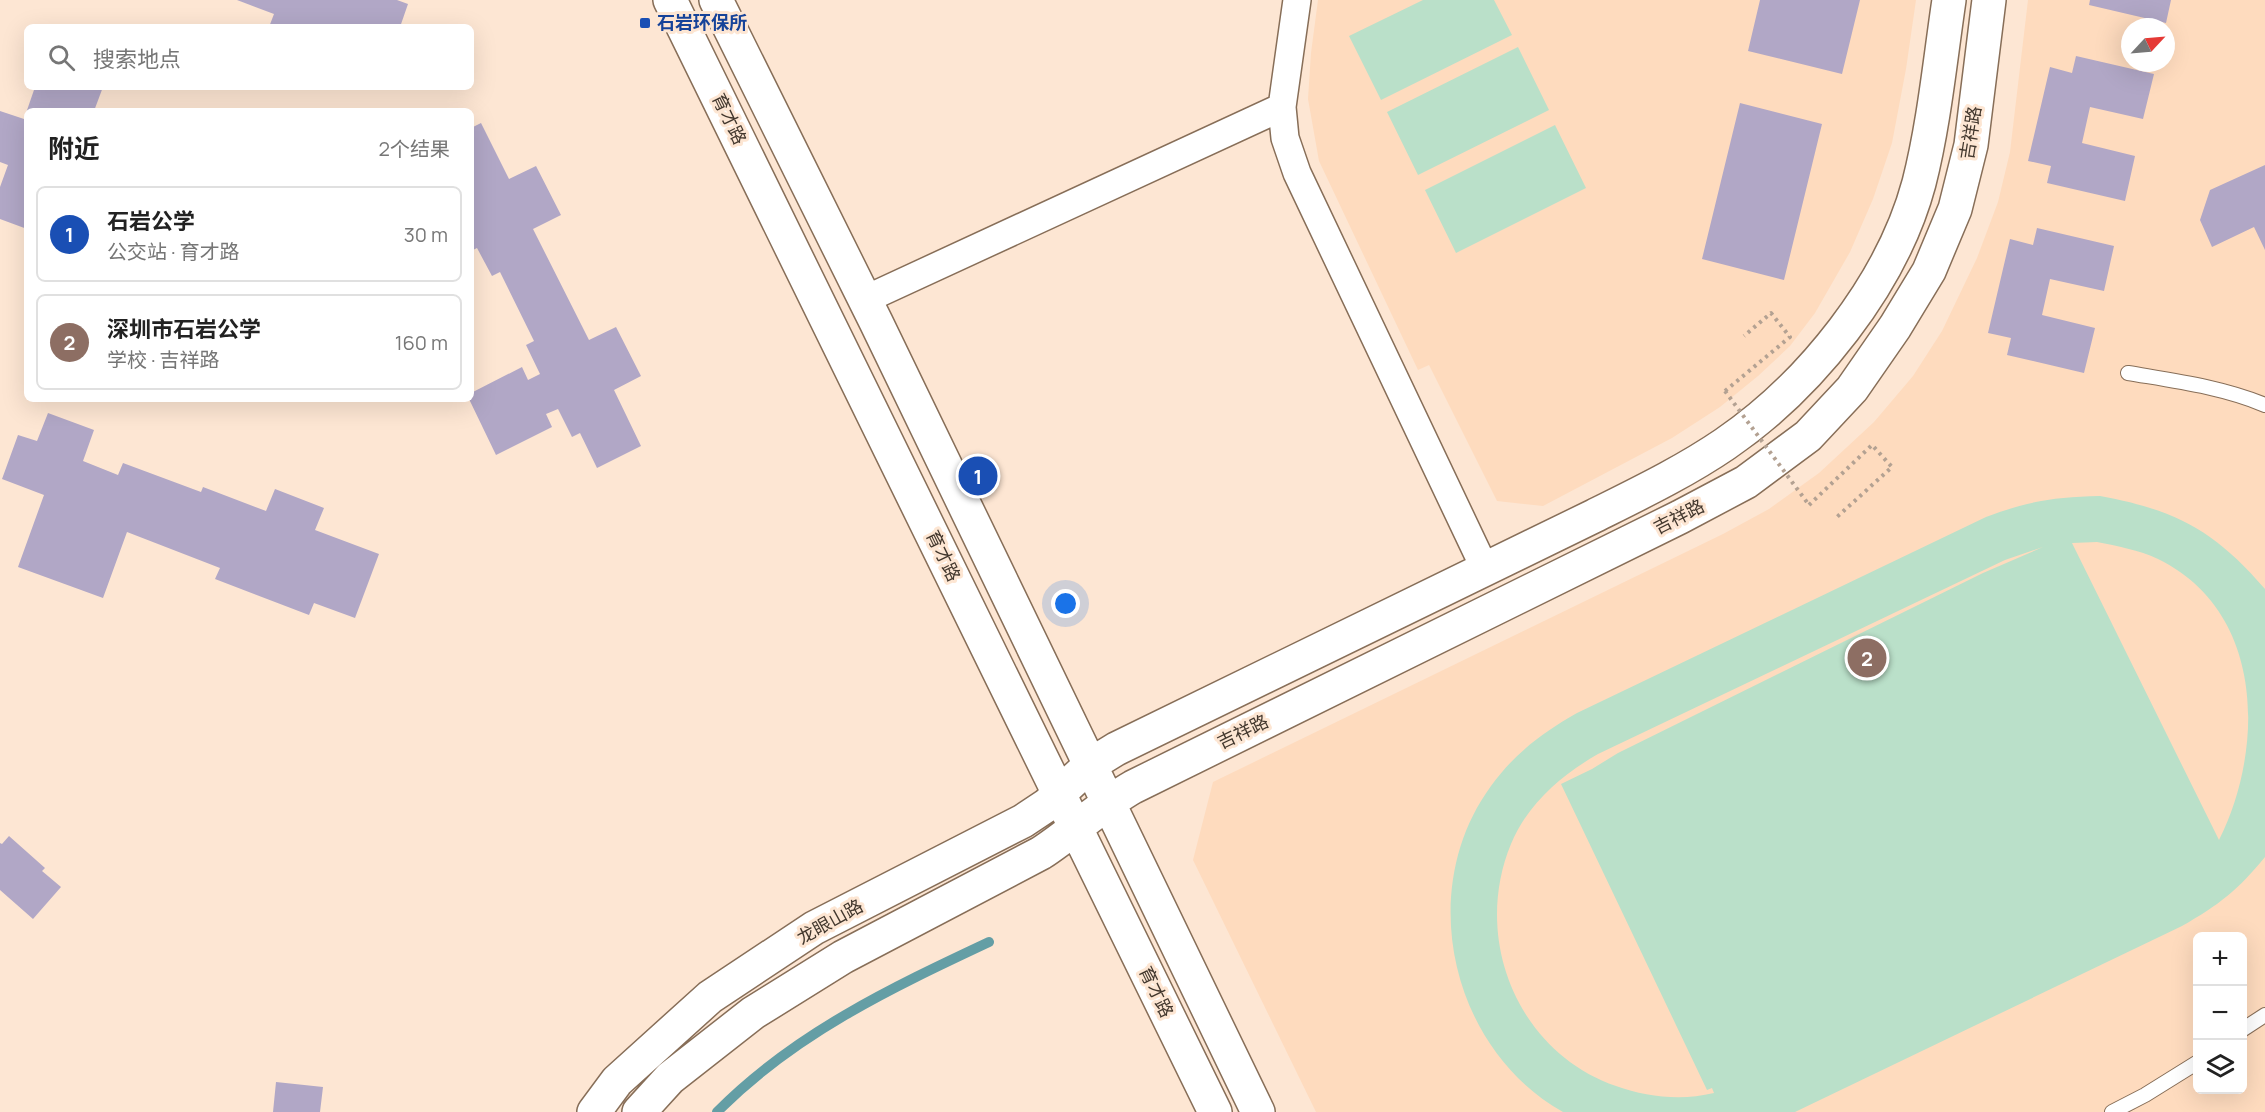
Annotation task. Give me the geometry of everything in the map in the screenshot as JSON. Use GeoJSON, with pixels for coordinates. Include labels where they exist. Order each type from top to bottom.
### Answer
{"type":"FeatureCollection","features":[{"type":"Feature","properties":{"kind":"street","name":"育才路"},"geometry":{"type":"LineString","coordinates":[[670,0],[1215,1112]]}},
{"type":"Feature","properties":{"kind":"street"},"geometry":{"type":"LineString","coordinates":[[716,0],[1258,1112]]}},
{"type":"Feature","properties":{"kind":"street"},"geometry":{"type":"LineString","coordinates":[[1298,0],[1282,107],[1285,138],[1298,173],[1485,569]]}},
{"type":"Feature","properties":{"kind":"street"},"geometry":{"type":"LineString","coordinates":[[1090,765],[1168,723],[1668,478],[1725,444],[1775,405],[1827,350],[1868,296],[1897,245],[1918,184],[1931,121],[1949,0]]}},
{"type":"Feature","properties":{"kind":"street","name":"吉祥路"},"geometry":{"type":"LineString","coordinates":[[1108,802],[1186,760],[1680,517],[1746,482],[1808,436],[1852,389],[1895,327],[1929,271],[1955,209],[1971,145],[1989,0]]}},
{"type":"Feature","properties":{"kind":"street"},"geometry":{"type":"LineString","coordinates":[[864,300],[1282,107]]}},
{"type":"Feature","properties":{"kind":"street","name":"龙眼山路"},"geometry":{"type":"LineString","coordinates":[[594,1112],[617,1081],[710,997],[814,928],[1013,826],[1047,805],[1090,765]]}},
{"type":"Feature","properties":{"kind":"street","name":"龙眼山路"},"geometry":{"type":"LineString","coordinates":[[639,1112],[670,1078],[753,1013],[843,957],[1041,853],[1108,802]]}},
{"type":"Feature","properties":{"kind":"lane"},"geometry":{"type":"LineString","coordinates":[[2128,373],[2195,384],[2243,396],[2265,405]]}},
{"type":"Feature","properties":{"kind":"lane"},"geometry":{"type":"LineString","coordinates":[[2247,1027],[2265,1015]]}},
{"type":"Feature","properties":{"kind":"lane"},"geometry":{"type":"LineString","coordinates":[[2112,1112],[2145,1095],[2193,1065]]}},
{"type":"Feature","properties":{"kind":"path"},"geometry":{"type":"LineString","coordinates":[[1744,336],[1771,314],[1790,337],[1725,391],[1809,505],[1872,445],[1893,467],[1838,517]]}},
{"type":"Feature","properties":{"kind":"shaded area"},"geometry":{"type":"Polygon","coordinates":[[[1318,0],[1916,0],[1892,143],[1873,199],[1850,252],[1815,313],[1790,346],[1720,407],[1672,438],[1543,506],[1497,501],[1429,365],[1418,370],[1319,161],[1308,99],[1318,0]]]}},
{"type":"Feature","properties":{"kind":"shaded area"},"geometry":{"type":"Polygon","coordinates":[[[2028,0],[2265,0],[2265,1112],[1316,1112],[1193,860],[1213,782],[1723,534],[1769,509],[1819,473],[1874,422],[1913,376],[1942,331],[1977,258],[1998,202],[2010,152],[2028,0]]]}},
{"type":"Feature","properties":{"kind":"green space"},"geometry":{"type":"Polygon","coordinates":[[[1423,0],[1494,0],[1512,35],[1381,100],[1349,36],[1423,0]]]}},
{"type":"Feature","properties":{"kind":"green space"},"geometry":{"type":"Polygon","coordinates":[[[1518,47],[1549,110],[1418,175],[1387,112],[1518,47]]]}},
{"type":"Feature","properties":{"kind":"green space"},"geometry":{"type":"Polygon","coordinates":[[[1555,125],[1586,188],[1456,253],[1425,190],[1555,125]]]}},
{"type":"Feature","properties":{"kind":"green space"},"geometry":{"type":"Polygon","coordinates":[[[2100,496],[2151,508],[2192,526],[2228,552],[2265,589],[2265,857],[2246,879],[2217,904],[2182,926],[1795,1112],[1563,1112],[1525,1084],[1494,1050],[1471,1009],[1456,965],[1451,919],[1454,873],[1467,828],[1491,786],[1510,763],[1541,736],[1577,713],[1986,517],[2029,504],[2100,496]],[[2097,542],[2072,543],[2219,840],[2234,804],[2244,765],[2248,724],[2246,684],[2236,647],[2219,612],[2193,582],[2151,556],[2097,542]],[[2043,547],[2005,560],[1598,754],[1572,771],[1547,792],[1518,829],[1511,844],[1500,880],[1497,917],[1501,953],[1512,988],[1529,1019],[1552,1047],[1581,1070],[1628,1090],[1677,1097],[1714,1093],[1712,1088],[1707,1090],[1561,784],[1618,753],[1983,573],[2043,547]]]}},
{"type":"Feature","properties":{"kind":"building"},"geometry":{"type":"Polygon","coordinates":[[[237,0],[397,0],[408,4],[401,24],[270,24],[274,14],[237,0]]]}},
{"type":"Feature","properties":{"kind":"building"},"geometry":{"type":"Polygon","coordinates":[[[1760,0],[1860,0],[1842,74],[1748,51],[1760,0]]]}},
{"type":"Feature","properties":{"kind":"building"},"geometry":{"type":"Polygon","coordinates":[[[2090,0],[2171,0],[2167,18],[2145,18],[2089,5],[2090,0]]]}},
{"type":"Feature","properties":{"kind":"building"},"geometry":{"type":"Polygon","coordinates":[[[2076,56],[2121,66],[2121,72],[2154,74],[2143,119],[2090,107],[2082,143],[2135,156],[2125,201],[2047,183],[2051,166],[2028,161],[2050,67],[2072,73],[2076,56]]]}},
{"type":"Feature","properties":{"kind":"building"},"geometry":{"type":"Polygon","coordinates":[[[34,90],[102,90],[95,108],[28,108],[34,90]]]}},
{"type":"Feature","properties":{"kind":"building"},"geometry":{"type":"Polygon","coordinates":[[[1740,103],[1822,124],[1784,280],[1702,259],[1740,103]]]}},
{"type":"Feature","properties":{"kind":"building"},"geometry":{"type":"Polygon","coordinates":[[[0,111],[24,119],[24,228],[0,219],[0,187],[8,165],[0,162],[0,111]]]}},
{"type":"Feature","properties":{"kind":"building"},"geometry":{"type":"Polygon","coordinates":[[[481,123],[509,179],[536,166],[561,215],[533,229],[589,340],[616,327],[641,376],[614,390],[641,446],[597,468],[580,433],[572,437],[558,409],[546,414],[552,427],[496,455],[470,402],[474,402],[474,391],[522,367],[528,380],[540,374],[526,345],[534,341],[500,272],[492,276],[477,248],[474,250],[474,126],[481,123]]]}},
{"type":"Feature","properties":{"kind":"building"},"geometry":{"type":"Polygon","coordinates":[[[2265,165],[2265,250],[2254,227],[2212,247],[2200,220],[2210,190],[2265,165]]]}},
{"type":"Feature","properties":{"kind":"building"},"geometry":{"type":"Polygon","coordinates":[[[2037,228],[2114,246],[2104,291],[2050,279],[2042,315],[2095,328],[2084,373],[2007,355],[2011,338],[1988,333],[2010,239],[2033,245],[2037,228]]]}},
{"type":"Feature","properties":{"kind":"building"},"geometry":{"type":"Polygon","coordinates":[[[48,413],[94,430],[83,461],[118,475],[123,463],[201,492],[203,487],[266,511],[275,489],[324,508],[315,530],[379,554],[355,618],[314,603],[309,615],[215,579],[220,568],[127,532],[103,598],[18,567],[44,495],[2,479],[18,435],[37,441],[48,413]]]}},
{"type":"Feature","properties":{"kind":"building"},"geometry":{"type":"Polygon","coordinates":[[[9,836],[45,868],[42,871],[61,887],[33,919],[0,890],[0,843],[2,844],[9,836]]]}},
{"type":"Feature","properties":{"kind":"building"},"geometry":{"type":"Polygon","coordinates":[[[276,1082],[323,1087],[320,1112],[273,1112],[276,1082]]]}},
{"type":"Feature","properties":{"kind":"waterway"},"geometry":{"type":"LineString","coordinates":[[717,1112],[747,1084],[811,1036],[880,995],[989,942]]}},
{"type":"Feature","properties":{"kind":"place","name":"石岩环保所"},"geometry":{"type":"Point","coordinates":[645,23]}},
{"type":"Feature","properties":{"kind":"place","name":"石岩公学"},"geometry":{"type":"Point","coordinates":[978,476]}},
{"type":"Feature","properties":{"kind":"place","name":"深圳市石岩公学"},"geometry":{"type":"Point","coordinates":[1867,658]}}]}
